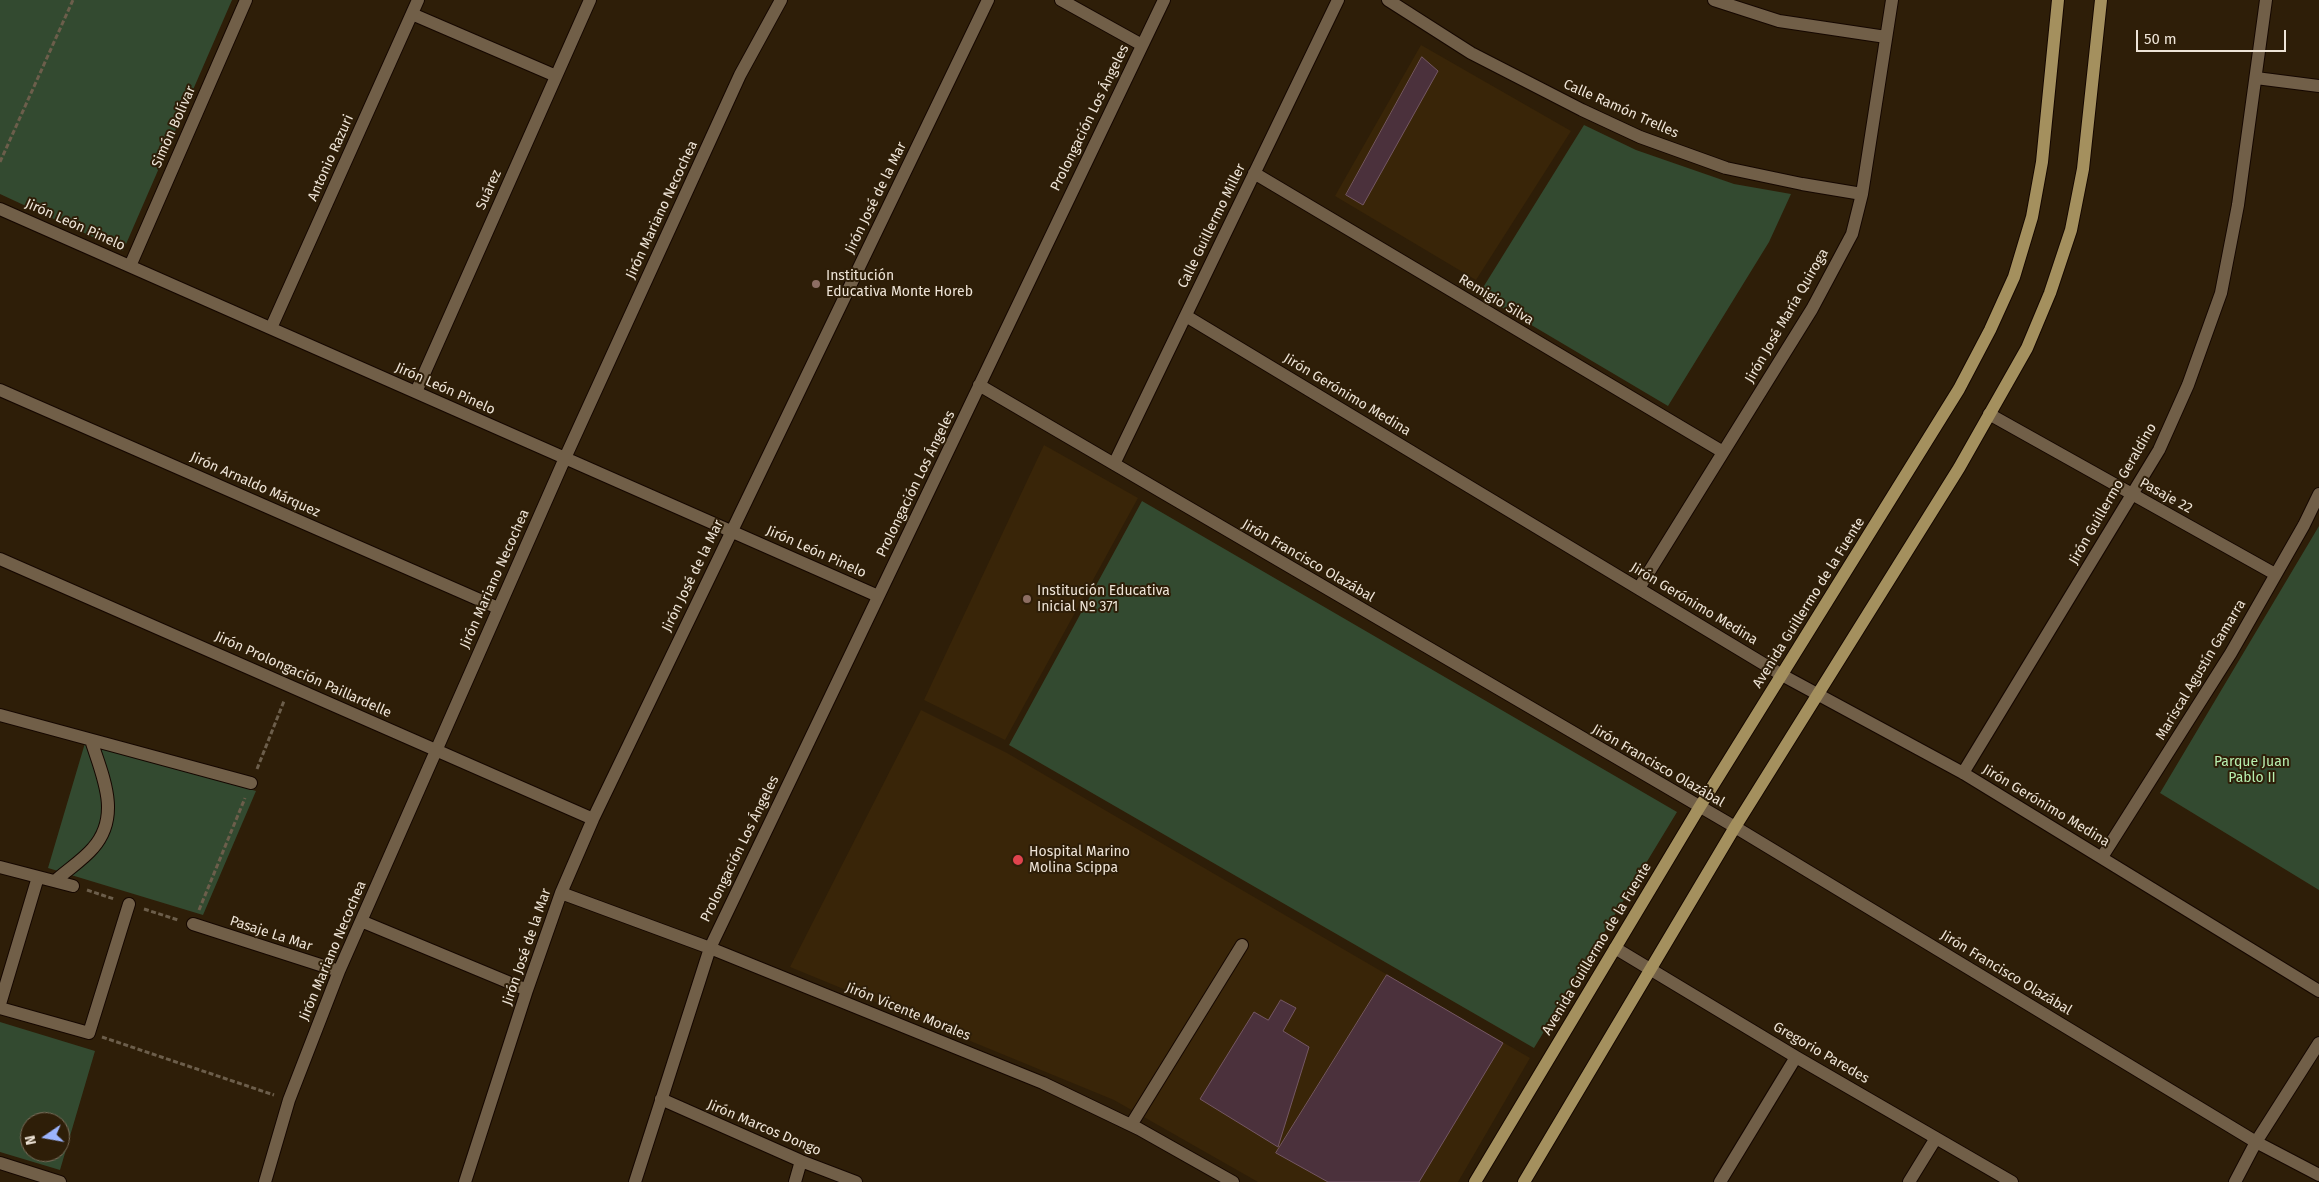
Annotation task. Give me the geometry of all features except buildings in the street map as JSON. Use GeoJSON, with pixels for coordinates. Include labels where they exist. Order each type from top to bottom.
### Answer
{"type":"FeatureCollection","features":[{"type":"Feature","properties":{"kind":"main road","name":"Avenida Guillermo de la Fuente"},"geometry":{"type":"LineString","coordinates":[[1475,1182],[1699,808],[1959,389],[1990,330],[2014,276],[2032,217],[2042,162],[2058,0]]}},
{"type":"Feature","properties":{"kind":"main road"},"geometry":{"type":"LineString","coordinates":[[1524,1182],[1735,827],[1959,468],[2027,348],[2050,293],[2071,230],[2084,169],[2101,0]]}},
{"type":"Feature","properties":{"kind":"street","name":"Simón Bolívar"},"geometry":{"type":"LineString","coordinates":[[130,266],[246,0]]}},
{"type":"Feature","properties":{"kind":"street","name":"Antonio Razuri"},"geometry":{"type":"LineString","coordinates":[[271,328],[418,0]]}},
{"type":"Feature","properties":{"kind":"street","name":"Suárez"},"geometry":{"type":"LineString","coordinates":[[416,392],[590,0]]}},
{"type":"Feature","properties":{"kind":"street","name":"Jirón Mariano Necochea"},"geometry":{"type":"LineString","coordinates":[[265,1182],[289,1100],[339,971],[565,458],[740,75],[781,0]]}},
{"type":"Feature","properties":{"kind":"street","name":"Jirón José de la Mar"},"geometry":{"type":"LineString","coordinates":[[465,1182],[527,990],[561,893],[593,819],[988,0]]}},
{"type":"Feature","properties":{"kind":"street"},"geometry":{"type":"LineString","coordinates":[[1061,0],[1142,45]]}},
{"type":"Feature","properties":{"kind":"street","name":"Prolongación Los Ángeles"},"geometry":{"type":"LineString","coordinates":[[635,1182],[710,948],[1164,0]]}},
{"type":"Feature","properties":{"kind":"street","name":"Calle Guillermo Miller"},"geometry":{"type":"LineString","coordinates":[[1114,464],[1338,0]]}},
{"type":"Feature","properties":{"kind":"street","name":"Calle Ramón Trelles"},"geometry":{"type":"LineString","coordinates":[[1388,0],[1471,52],[1582,110],[1640,137],[1726,168],[1862,194]]}},
{"type":"Feature","properties":{"kind":"street"},"geometry":{"type":"LineString","coordinates":[[1714,0],[1779,21],[1886,37]]}},
{"type":"Feature","properties":{"kind":"street","name":"Jirón José María Quiroga"},"geometry":{"type":"LineString","coordinates":[[1639,588],[1812,309],[1852,234],[1862,194],[1892,0]]}},
{"type":"Feature","properties":{"kind":"street","name":"Jirón Guillermo Geraldino"},"geometry":{"type":"LineString","coordinates":[[1963,773],[2159,450],[2188,385],[2221,293],[2238,205],[2266,0]]}},
{"type":"Feature","properties":{"kind":"street"},"geometry":{"type":"LineString","coordinates":[[412,14],[556,76]]}},
{"type":"Feature","properties":{"kind":"street"},"geometry":{"type":"LineString","coordinates":[[2256,78],[2319,86]]}},
{"type":"Feature","properties":{"kind":"street","name":"Remigio Silva"},"geometry":{"type":"LineString","coordinates":[[1254,173],[1722,452]]}},
{"type":"Feature","properties":{"kind":"street","name":"Jirón León Pinelo"},"geometry":{"type":"LineString","coordinates":[[0,209],[878,596]]}},
{"type":"Feature","properties":{"kind":"street","name":"Jirón Gerónimo Medina"},"geometry":{"type":"LineString","coordinates":[[1186,316],[1817,695],[1963,773],[2319,991]]}},
{"type":"Feature","properties":{"kind":"street","name":"Jirón Francisco Olazábal"},"geometry":{"type":"LineString","coordinates":[[980,385],[1699,808],[1735,827],[2256,1142],[2319,1175]]}},
{"type":"Feature","properties":{"kind":"street","name":"Jirón Arnaldo Márquez"},"geometry":{"type":"LineString","coordinates":[[0,390],[498,608]]}},
{"type":"Feature","properties":{"kind":"street","name":"Pasaje 22"},"geometry":{"type":"LineString","coordinates":[[1989,414],[2275,574]]}},
{"type":"Feature","properties":{"kind":"street","name":"Mariscal Agustín Gamarra"},"geometry":{"type":"LineString","coordinates":[[2102,857],[2231,653],[2304,525],[2319,494]]}},
{"type":"Feature","properties":{"kind":"street","name":"Jirón Prolongación Paillardelle"},"geometry":{"type":"LineString","coordinates":[[0,559],[593,819]]}},
{"type":"Feature","properties":{"kind":"street"},"geometry":{"type":"LineString","coordinates":[[0,715],[251,783]]}},
{"type":"Feature","properties":{"kind":"street"},"geometry":{"type":"LineString","coordinates":[[55,881],[94,847],[104,827],[109,809],[106,789],[91,740]]}},
{"type":"Feature","properties":{"kind":"street"},"geometry":{"type":"LineString","coordinates":[[0,867],[73,886]]}},
{"type":"Feature","properties":{"kind":"street"},"geometry":{"type":"LineString","coordinates":[[38,877],[0,1006],[89,1033],[129,904]]}},
{"type":"Feature","properties":{"kind":"street","name":"Jirón Vicente Morales"},"geometry":{"type":"LineString","coordinates":[[561,893],[710,948],[1043,1083],[1131,1125],[1233,1182]]}},
{"type":"Feature","properties":{"kind":"street"},"geometry":{"type":"LineString","coordinates":[[361,921],[527,990]]}},
{"type":"Feature","properties":{"kind":"street","name":"Pasaje La Mar"},"geometry":{"type":"LineString","coordinates":[[193,924],[339,971]]}},
{"type":"Feature","properties":{"kind":"street"},"geometry":{"type":"LineString","coordinates":[[1131,1125],[1242,945]]}},
{"type":"Feature","properties":{"kind":"street","name":"Gregorio Paredes"},"geometry":{"type":"LineString","coordinates":[[1616,948],[1796,1057],[2012,1182]]}},
{"type":"Feature","properties":{"kind":"street"},"geometry":{"type":"LineString","coordinates":[[2235,1182],[2256,1142],[2319,1043]]}},
{"type":"Feature","properties":{"kind":"street"},"geometry":{"type":"LineString","coordinates":[[1720,1182],[1796,1057]]}},
{"type":"Feature","properties":{"kind":"street","name":"Jirón Marcos Dongo"},"geometry":{"type":"LineString","coordinates":[[661,1099],[801,1161],[856,1182]]}},
{"type":"Feature","properties":{"kind":"street"},"geometry":{"type":"LineString","coordinates":[[1909,1182],[1936,1138]]}},
{"type":"Feature","properties":{"kind":"street"},"geometry":{"type":"LineString","coordinates":[[795,1182],[801,1161]]}},
{"type":"Feature","properties":{"kind":"street"},"geometry":{"type":"LineString","coordinates":[[0,1163],[60,1182]]}},
{"type":"Feature","properties":{"kind":"path"},"geometry":{"type":"LineString","coordinates":[[0,162],[73,0]]}},
{"type":"Feature","properties":{"kind":"path"},"geometry":{"type":"LineString","coordinates":[[193,924],[290,686]]}},
{"type":"Feature","properties":{"kind":"path"},"geometry":{"type":"LineString","coordinates":[[89,1033],[289,1100]]}},
{"type":"Feature","properties":{"kind":"shaded area"},"geometry":{"type":"Polygon","coordinates":[[[1421,45],[1571,131],[1476,280],[1335,196],[1421,45]]]}},
{"type":"Feature","properties":{"kind":"shaded area","name":"Institución Educativa Inicial Nº 371"},"geometry":{"type":"Polygon","coordinates":[[[1044,445],[1138,498],[1005,740],[924,700],[1044,445]]]}},
{"type":"Feature","properties":{"kind":"shaded area","name":"Hospital Marino Molina Scippa"},"geometry":{"type":"Polygon","coordinates":[[[921,710],[1007,753],[1530,1058],[1458,1182],[1258,1182],[1114,1100],[790,967],[921,710]]]}},
{"type":"Feature","properties":{"kind":"green space"},"geometry":{"type":"Polygon","coordinates":[[[0,0],[232,0],[123,251],[0,194],[0,0]]]}},
{"type":"Feature","properties":{"kind":"green space"},"geometry":{"type":"Polygon","coordinates":[[[1584,125],[1636,150],[1734,184],[1791,194],[1769,242],[1668,406],[1479,294],[1584,125]]]}},
{"type":"Feature","properties":{"kind":"green space"},"geometry":{"type":"Polygon","coordinates":[[[1142,501],[1677,812],[1534,1048],[1009,745],[1142,501]]]}},
{"type":"Feature","properties":{"kind":"green space","name":"Parque Juan Pablo II"},"geometry":{"type":"Polygon","coordinates":[[[2319,526],[2319,890],[2160,793],[2319,526]]]}},
{"type":"Feature","properties":{"kind":"green space"},"geometry":{"type":"Polygon","coordinates":[[[85,743],[256,791],[203,915],[48,868],[85,743]]]}},
{"type":"Feature","properties":{"kind":"green space"},"geometry":{"type":"Polygon","coordinates":[[[0,1022],[95,1051],[70,1136],[70,1112],[20,1112],[20,1158],[0,1152],[0,1022]]]}},
{"type":"Feature","properties":{"kind":"green space"},"geometry":{"type":"Polygon","coordinates":[[[33,1162],[62,1162],[60,1170],[33,1162]]]}},
{"type":"Feature","properties":{"kind":"place","name":"Institución Educativa Monte Horeb"},"geometry":{"type":"Point","coordinates":[816,284]}},
{"type":"Feature","properties":{"kind":"place","name":"Institución Educativa Inicial Nº 371"},"geometry":{"type":"Point","coordinates":[1027,599]}},
{"type":"Feature","properties":{"kind":"place","name":"Hospital Marino Molina Scippa"},"geometry":{"type":"Point","coordinates":[1018,860]}}]}
